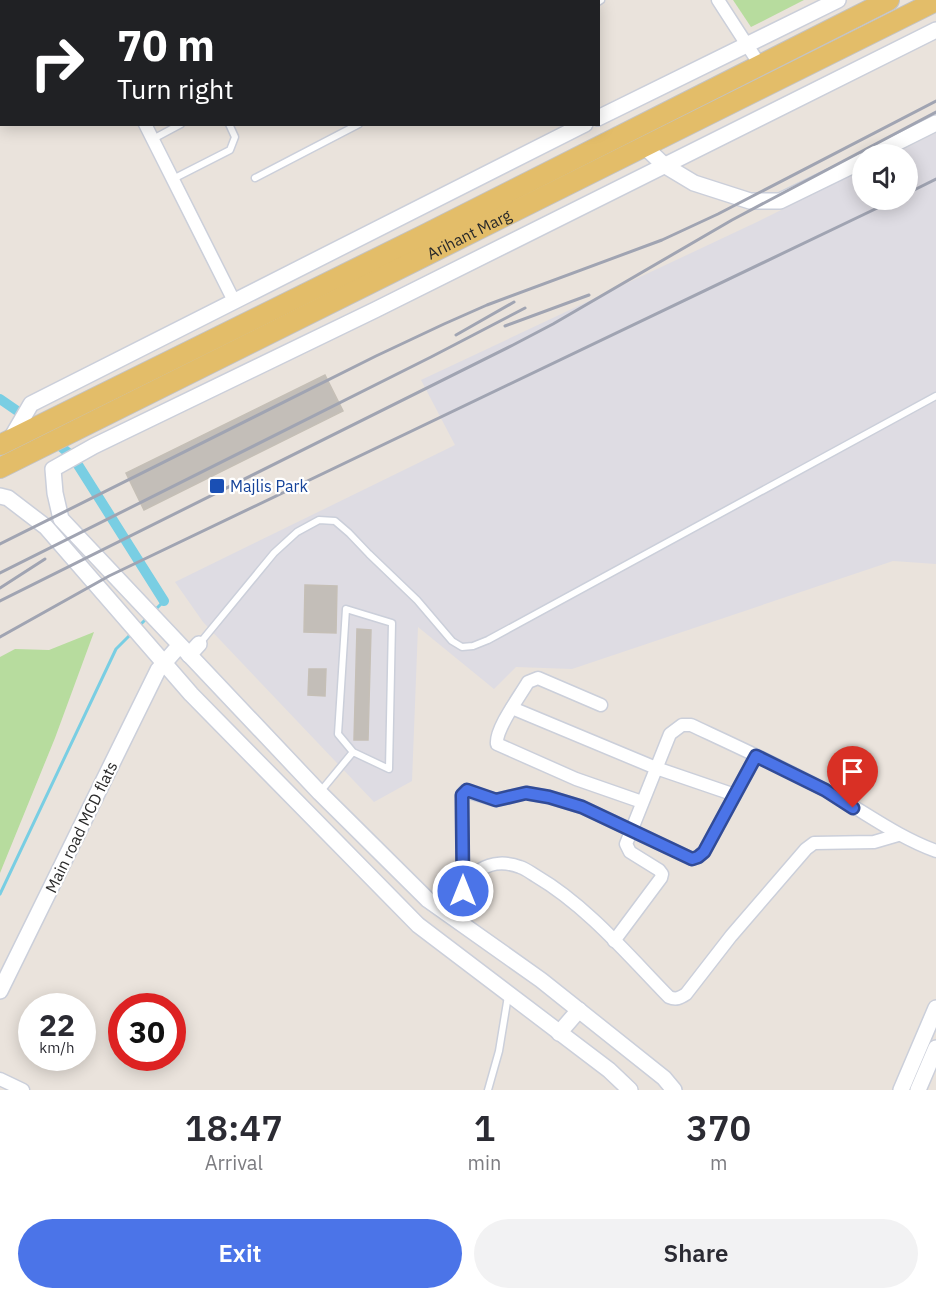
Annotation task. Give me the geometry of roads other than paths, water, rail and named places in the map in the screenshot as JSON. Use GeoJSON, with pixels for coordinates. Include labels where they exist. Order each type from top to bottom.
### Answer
{"type":"FeatureCollection","features":[{"type":"Feature","properties":{"kind":"main road","name":"Arihant Marg"},"geometry":{"type":"LineString","coordinates":[[0,468],[78,429],[760,65],[889,0]]}},
{"type":"Feature","properties":{"kind":"main road","name":"Arihant Marg"},"geometry":{"type":"LineString","coordinates":[[10,439],[644,146],[936,1]]}},
{"type":"Feature","properties":{"kind":"street"},"geometry":{"type":"LineString","coordinates":[[718,0],[760,65]]}},
{"type":"Feature","properties":{"kind":"street"},"geometry":{"type":"LineString","coordinates":[[600,117],[838,0]]}},
{"type":"Feature","properties":{"kind":"street"},"geometry":{"type":"LineString","coordinates":[[58,466],[936,30]]}},
{"type":"Feature","properties":{"kind":"street"},"geometry":{"type":"LineString","coordinates":[[894,144],[936,123]]}},
{"type":"Feature","properties":{"kind":"street"},"geometry":{"type":"LineString","coordinates":[[146,126],[234,301]]}},
{"type":"Feature","properties":{"kind":"street"},"geometry":{"type":"LineString","coordinates":[[10,439],[31,404],[581,126]]}},
{"type":"Feature","properties":{"kind":"street"},"geometry":{"type":"LineString","coordinates":[[644,146],[664,165],[694,183],[750,201],[780,201],[852,165]]}},
{"type":"Feature","properties":{"kind":"street"},"geometry":{"type":"LineString","coordinates":[[78,429],[59,454],[55,493],[61,519],[184,651],[428,900],[541,980],[664,1078],[674,1090]]}},
{"type":"Feature","properties":{"kind":"street"},"geometry":{"type":"LineString","coordinates":[[0,495],[8,498],[46,527],[162,663],[418,925],[609,1070],[630,1090]]}},
{"type":"Feature","properties":{"kind":"street","name":"Main road MCD flats"},"geometry":{"type":"LineString","coordinates":[[0,991],[162,663],[199,644]]}},
{"type":"Feature","properties":{"kind":"street"},"geometry":{"type":"LineString","coordinates":[[601,705],[538,678],[528,682],[497,737],[497,744],[576,779],[642,802]]}},
{"type":"Feature","properties":{"kind":"street"},"geometry":{"type":"LineString","coordinates":[[512,708],[656,768],[735,795]]}},
{"type":"Feature","properties":{"kind":"street"},"geometry":{"type":"LineString","coordinates":[[614,941],[661,878],[662,874],[659,870],[627,849],[626,844],[670,734],[682,725],[691,725],[756,756],[825,790],[898,835],[936,850]]}},
{"type":"Feature","properties":{"kind":"street"},"geometry":{"type":"LineString","coordinates":[[463,891],[462,795],[465,791],[496,800],[526,793],[549,797],[582,807],[687,858],[698,857],[704,852],[756,756]]}},
{"type":"Feature","properties":{"kind":"street"},"geometry":{"type":"LineString","coordinates":[[449,915],[474,875],[491,865],[503,863],[520,867],[549,884],[574,904],[669,997],[680,998],[686,994],[724,945],[806,849],[814,843],[874,842],[898,835]]}},
{"type":"Feature","properties":{"kind":"street"},"geometry":{"type":"LineString","coordinates":[[901,1090],[936,1008]]}},
{"type":"Feature","properties":{"kind":"street"},"geometry":{"type":"LineString","coordinates":[[559,1033],[579,1010]]}},
{"type":"Feature","properties":{"kind":"street"},"geometry":{"type":"LineString","coordinates":[[918,1090],[936,1048]]}},
{"type":"Feature","properties":{"kind":"street"},"geometry":{"type":"LineString","coordinates":[[1,1081],[23,1090]]}},
{"type":"Feature","properties":{"kind":"lane"},"geometry":{"type":"LineString","coordinates":[[152,139],[177,126]]}},
{"type":"Feature","properties":{"kind":"lane"},"geometry":{"type":"LineString","coordinates":[[173,179],[230,150],[235,137],[230,126]]}},
{"type":"Feature","properties":{"kind":"lane"},"geometry":{"type":"LineString","coordinates":[[255,178],[355,126]]}},
{"type":"Feature","properties":{"kind":"lane"},"geometry":{"type":"LineString","coordinates":[[199,644],[273,553],[297,532],[319,520],[335,521],[417,600],[452,641],[462,647],[488,640],[936,396]]}},
{"type":"Feature","properties":{"kind":"lane"},"geometry":{"type":"LineString","coordinates":[[346,609],[392,623],[389,769],[353,752],[338,734],[346,609]]}},
{"type":"Feature","properties":{"kind":"lane"},"geometry":{"type":"LineString","coordinates":[[320,792],[353,752]]}},
{"type":"Feature","properties":{"kind":"lane"},"geometry":{"type":"LineString","coordinates":[[488,1090],[499,1051],[508,995]]}},
{"type":"Feature","properties":{"kind":"waterway"},"geometry":{"type":"LineString","coordinates":[[0,399],[29,419]]}},
{"type":"Feature","properties":{"kind":"waterway"},"geometry":{"type":"LineString","coordinates":[[52,439],[73,457],[164,601]]}},
{"type":"Feature","properties":{"kind":"waterway"},"geometry":{"type":"LineString","coordinates":[[155,610],[164,601]]}},
{"type":"Feature","properties":{"kind":"waterway"},"geometry":{"type":"LineString","coordinates":[[138,627],[148,617]]}},
{"type":"Feature","properties":{"kind":"waterway"},"geometry":{"type":"LineString","coordinates":[[0,894],[116,649],[131,634]]}},
{"type":"Feature","properties":{"kind":"railway"},"geometry":{"type":"LineString","coordinates":[[0,544],[376,356],[487,305],[662,240],[718,214],[936,101]]}},
{"type":"Feature","properties":{"kind":"railway"},"geometry":{"type":"LineString","coordinates":[[0,601],[513,345],[732,220],[936,112]]}},
{"type":"Feature","properties":{"kind":"railway"},"geometry":{"type":"LineString","coordinates":[[918,188],[936,179]]}},
{"type":"Feature","properties":{"kind":"railway"},"geometry":{"type":"LineString","coordinates":[[0,637],[109,576],[873,210]]}},
{"type":"Feature","properties":{"kind":"railway"},"geometry":{"type":"LineString","coordinates":[[505,326],[589,295]]}},
{"type":"Feature","properties":{"kind":"railway"},"geometry":{"type":"LineString","coordinates":[[456,335],[514,302]]}},
{"type":"Feature","properties":{"kind":"railway"},"geometry":{"type":"LineString","coordinates":[[0,573],[525,308]]}},
{"type":"Feature","properties":{"kind":"railway"},"geometry":{"type":"LineString","coordinates":[[0,588],[45,559]]}},
{"type":"Feature","properties":{"kind":"place","name":"Majlis Park"},"geometry":{"type":"Point","coordinates":[217,486]}}]}
